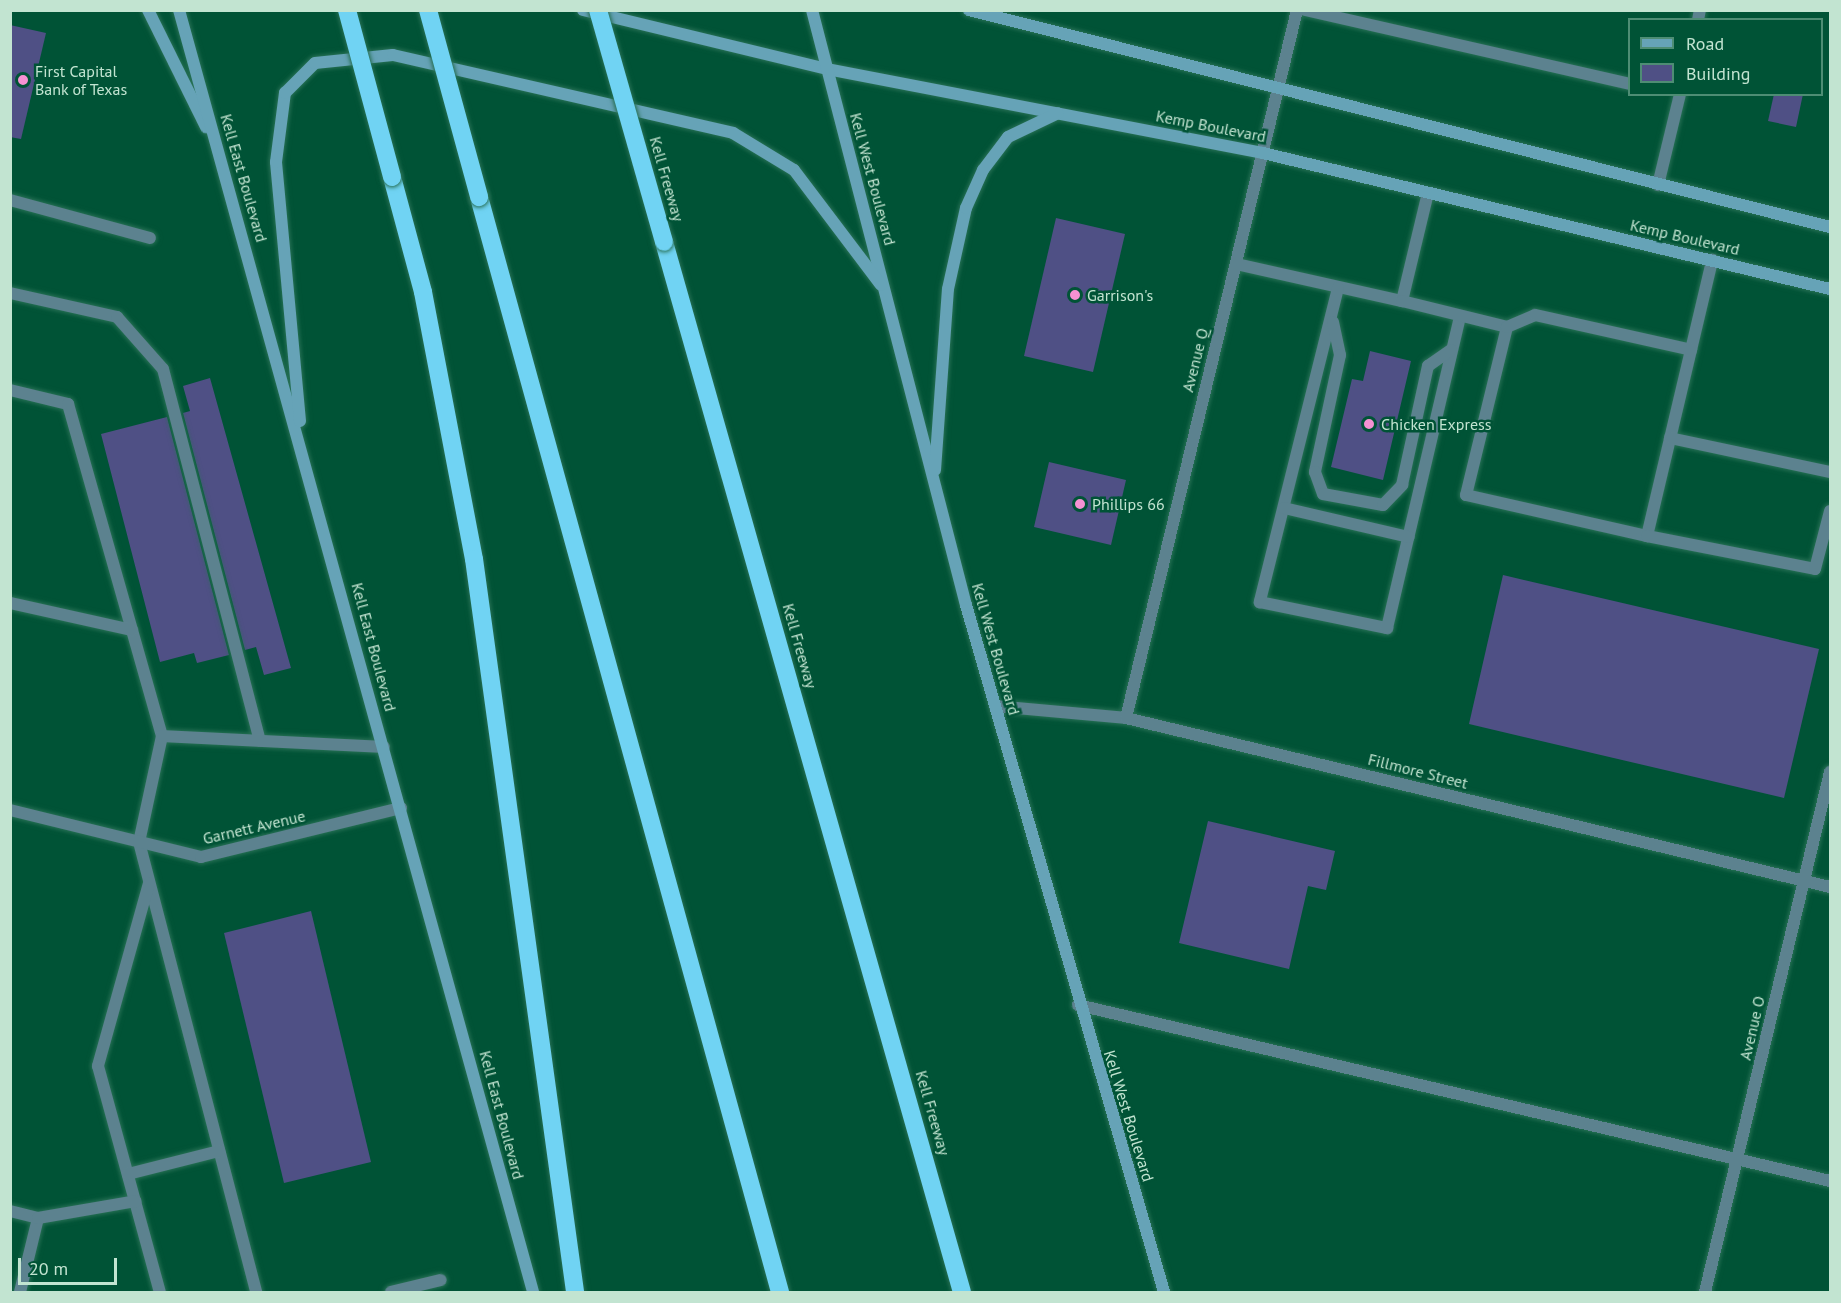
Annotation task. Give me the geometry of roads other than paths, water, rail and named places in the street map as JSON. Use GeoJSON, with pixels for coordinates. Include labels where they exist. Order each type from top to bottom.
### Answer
{"type":"FeatureCollection","features":[{"type":"Feature","properties":{"kind":"highway"},"geometry":{"type":"LineString","coordinates":[[347,10],[423,292],[474,559],[575,1293]]}},
{"type":"Feature","properties":{"kind":"highway"},"geometry":{"type":"LineString","coordinates":[[428,10],[780,1293]]}},
{"type":"Feature","properties":{"kind":"highway","name":"Kell Freeway"},"geometry":{"type":"LineString","coordinates":[[598,10],[962,1293]]}},
{"type":"Feature","properties":{"kind":"main road"},"geometry":{"type":"LineString","coordinates":[[148,10],[222,162]]}},
{"type":"Feature","properties":{"kind":"main road","name":"Kell East Boulevard"},"geometry":{"type":"LineString","coordinates":[[179,10],[304,454],[533,1293]]}},
{"type":"Feature","properties":{"kind":"main road","name":"Kemp Boulevard"},"geometry":{"type":"LineString","coordinates":[[583,10],[827,69],[1263,153],[1830,289]]}},
{"type":"Feature","properties":{"kind":"main road","name":"Kell West Boulevard"},"geometry":{"type":"LineString","coordinates":[[812,10],[995,706],[1078,1005],[1164,1293]]}},
{"type":"Feature","properties":{"kind":"main road"},"geometry":{"type":"LineString","coordinates":[[969,10],[996,15],[1278,91],[1830,228]]}},
{"type":"Feature","properties":{"kind":"main road"},"geometry":{"type":"LineString","coordinates":[[304,454],[276,162],[285,93],[315,63],[393,55],[733,133],[794,170],[885,291]]}},
{"type":"Feature","properties":{"kind":"main road"},"geometry":{"type":"LineString","coordinates":[[934,480],[948,289],[966,208],[983,170],[1008,137],[1058,113]]}},
{"type":"Feature","properties":{"kind":"street","name":"Avenue Q"},"geometry":{"type":"LineString","coordinates":[[1126,718],[1297,10]]}},
{"type":"Feature","properties":{"kind":"street"},"geometry":{"type":"LineString","coordinates":[[1305,10],[1628,84]]}},
{"type":"Feature","properties":{"kind":"street"},"geometry":{"type":"LineString","coordinates":[[1658,185],[1679,96]]}},
{"type":"Feature","properties":{"kind":"street"},"geometry":{"type":"LineString","coordinates":[[1402,301],[1428,193]]}},
{"type":"Feature","properties":{"kind":"street"},"geometry":{"type":"LineString","coordinates":[[10,200],[150,238]]}},
{"type":"Feature","properties":{"kind":"street"},"geometry":{"type":"LineString","coordinates":[[1647,536],[1712,260]]}},
{"type":"Feature","properties":{"kind":"street"},"geometry":{"type":"LineString","coordinates":[[1236,264],[1507,327],[1535,315],[1691,350]]}},
{"type":"Feature","properties":{"kind":"street"},"geometry":{"type":"LineString","coordinates":[[1338,288],[1260,602],[1387,628],[1460,316]]}},
{"type":"Feature","properties":{"kind":"street"},"geometry":{"type":"LineString","coordinates":[[10,292],[117,317],[163,369],[260,741]]}},
{"type":"Feature","properties":{"kind":"street"},"geometry":{"type":"LineString","coordinates":[[1332,318],[1340,355],[1315,472],[1323,494],[1383,505],[1402,485],[1428,366],[1451,350]]}},
{"type":"Feature","properties":{"kind":"street"},"geometry":{"type":"LineString","coordinates":[[1507,327],[1466,495],[1647,536],[1815,568],[1830,520]]}},
{"type":"Feature","properties":{"kind":"street"},"geometry":{"type":"LineString","coordinates":[[10,390],[68,404],[162,736],[139,842],[256,1293]]}},
{"type":"Feature","properties":{"kind":"street"},"geometry":{"type":"LineString","coordinates":[[1670,438],[1830,472]]}},
{"type":"Feature","properties":{"kind":"street"},"geometry":{"type":"LineString","coordinates":[[1284,508],[1409,537]]}},
{"type":"Feature","properties":{"kind":"street"},"geometry":{"type":"LineString","coordinates":[[10,603],[132,630]]}},
{"type":"Feature","properties":{"kind":"street","name":"Fillmore Street"},"geometry":{"type":"LineString","coordinates":[[995,706],[1126,718],[1830,887]]}},
{"type":"Feature","properties":{"kind":"street"},"geometry":{"type":"LineString","coordinates":[[162,736],[384,747]]}},
{"type":"Feature","properties":{"kind":"street","name":"Avenue O"},"geometry":{"type":"LineString","coordinates":[[1705,1293],[1830,772]]}},
{"type":"Feature","properties":{"kind":"street","name":"Garnett Avenue"},"geometry":{"type":"LineString","coordinates":[[10,810],[201,857],[401,808]]}},
{"type":"Feature","properties":{"kind":"street"},"geometry":{"type":"LineString","coordinates":[[149,882],[98,1066],[160,1293]]}},
{"type":"Feature","properties":{"kind":"street"},"geometry":{"type":"LineString","coordinates":[[1078,1005],[1830,1180]]}},
{"type":"Feature","properties":{"kind":"street"},"geometry":{"type":"LineString","coordinates":[[128,1174],[219,1151]]}},
{"type":"Feature","properties":{"kind":"street"},"geometry":{"type":"LineString","coordinates":[[10,1211],[38,1218],[136,1201]]}},
{"type":"Feature","properties":{"kind":"street"},"geometry":{"type":"LineString","coordinates":[[20,1293],[38,1218]]}},
{"type":"Feature","properties":{"kind":"street"},"geometry":{"type":"LineString","coordinates":[[391,1293],[441,1280]]}},
{"type":"Feature","properties":{"kind":"place","name":"First Capital Bank of Texas"},"geometry":{"type":"Point","coordinates":[23,80]}},
{"type":"Feature","properties":{"kind":"place","name":"Garrison's"},"geometry":{"type":"Point","coordinates":[1075,295]}},
{"type":"Feature","properties":{"kind":"place","name":"Chicken Express"},"geometry":{"type":"Point","coordinates":[1369,424]}},
{"type":"Feature","properties":{"kind":"place","name":"Phillips 66"},"geometry":{"type":"Point","coordinates":[1080,504]}}]}
